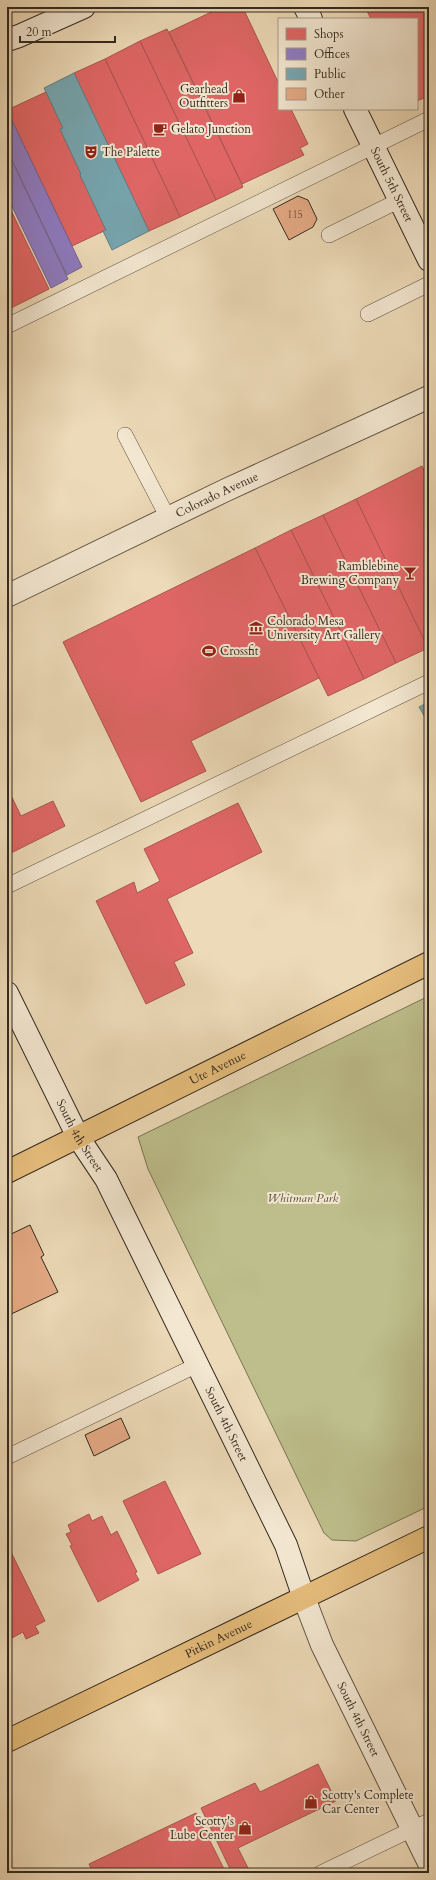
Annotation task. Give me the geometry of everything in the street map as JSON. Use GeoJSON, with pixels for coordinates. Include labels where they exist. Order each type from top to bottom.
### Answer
{"type":"FeatureCollection","features":[{"type":"Feature","properties":{"kind":"highway","name":"Ute Avenue"},"geometry":{"type":"LineString","coordinates":[[7,1172],[429,963]]}},
{"type":"Feature","properties":{"kind":"highway","name":"Pitkin Avenue"},"geometry":{"type":"LineString","coordinates":[[7,1741],[429,1537]]}},
{"type":"Feature","properties":{"kind":"main road"},"geometry":{"type":"LineString","coordinates":[[7,40],[84,7]]}},
{"type":"Feature","properties":{"kind":"main road"},"geometry":{"type":"LineString","coordinates":[[305,7],[310,18]]}},
{"type":"Feature","properties":{"kind":"main road","name":"South 5th Street"},"geometry":{"type":"LineString","coordinates":[[356,110],[429,260]]}},
{"type":"Feature","properties":{"kind":"main road","name":"Colorado Avenue"},"geometry":{"type":"LineString","coordinates":[[7,596],[226,490],[429,397]]}},
{"type":"Feature","properties":{"kind":"main road","name":"South 4th Street"},"geometry":{"type":"LineString","coordinates":[[7,993],[78,1137],[106,1179],[286,1545],[322,1645],[421,1825],[429,1863]]}},
{"type":"Feature","properties":{"kind":"lane"},"geometry":{"type":"LineString","coordinates":[[7,326],[429,119]]}},
{"type":"Feature","properties":{"kind":"lane"},"geometry":{"type":"LineString","coordinates":[[329,235],[400,200]]}},
{"type":"Feature","properties":{"kind":"lane"},"geometry":{"type":"LineString","coordinates":[[368,314],[429,284]]}},
{"type":"Feature","properties":{"kind":"lane"},"geometry":{"type":"LineString","coordinates":[[125,436],[168,518]]}},
{"type":"Feature","properties":{"kind":"lane"},"geometry":{"type":"LineString","coordinates":[[7,886],[429,682]]}},
{"type":"Feature","properties":{"kind":"lane"},"geometry":{"type":"LineString","coordinates":[[7,1457],[197,1365]]}},
{"type":"Feature","properties":{"kind":"lane"},"geometry":{"type":"LineString","coordinates":[[321,1873],[421,1825]]}},
{"type":"Feature","properties":{"kind":"green space","name":"Whitman Park"},"geometry":{"type":"Polygon","coordinates":[[[429,996],[429,1506],[356,1541],[332,1540],[324,1533],[148,1169],[138,1137],[429,996]]]}},
{"type":"Feature","properties":{"kind":"building: Shops","name":"Gearhead Outfitters"},"geometry":{"type":"Polygon","coordinates":[[[222,7],[238,7],[244,10],[278,82],[278,110],[291,110],[308,144],[300,148],[304,155],[242,184],[169,32],[222,7]]]}},
{"type":"Feature","properties":{"kind":"building: Shops"},"geometry":{"type":"Polygon","coordinates":[[[365,7],[429,7],[429,96],[418,101],[418,18],[370,18],[365,7]]]}},
{"type":"Feature","properties":{"kind":"building: Shops"},"geometry":{"type":"Polygon","coordinates":[[[167,29],[243,187],[216,200],[140,41],[167,29]]]}},
{"type":"Feature","properties":{"kind":"building: Shops","name":"Gelato Junction"},"geometry":{"type":"Polygon","coordinates":[[[140,41],[216,200],[180,217],[105,59],[140,41]]]}},
{"type":"Feature","properties":{"kind":"building: Shops"},"geometry":{"type":"Polygon","coordinates":[[[105,59],[180,217],[149,231],[74,73],[105,59]]]}},
{"type":"Feature","properties":{"kind":"building: Shops"},"geometry":{"type":"Polygon","coordinates":[[[46,92],[63,128],[60,129],[81,174],[80,175],[106,230],[72,246],[7,110],[46,92]]]}},
{"type":"Feature","properties":{"kind":"building: Shops"},"geometry":{"type":"Polygon","coordinates":[[[7,202],[49,289],[7,310],[7,202]]]}},
{"type":"Feature","properties":{"kind":"building: Shops","name":"Ramblebine Brewing Company"},"geometry":{"type":"Polygon","coordinates":[[[422,466],[429,480],[428,648],[356,499],[422,466]]]}},
{"type":"Feature","properties":{"kind":"building: Shops"},"geometry":{"type":"Polygon","coordinates":[[[356,499],[428,648],[396,663],[323,515],[356,499]]]}},
{"type":"Feature","properties":{"kind":"building: Shops"},"geometry":{"type":"Polygon","coordinates":[[[323,515],[396,663],[364,679],[291,530],[323,515]]]}},
{"type":"Feature","properties":{"kind":"building: Shops"},"geometry":{"type":"Polygon","coordinates":[[[291,530],[364,679],[328,696],[255,548],[291,530]]]}},
{"type":"Feature","properties":{"kind":"building: Shops"},"geometry":{"type":"Polygon","coordinates":[[[255,548],[319,678],[191,741],[206,771],[141,802],[63,642],[255,548]]]}},
{"type":"Feature","properties":{"kind":"building: Shops"},"geometry":{"type":"Polygon","coordinates":[[[7,787],[21,816],[53,801],[65,826],[7,855],[7,787]]]}},
{"type":"Feature","properties":{"kind":"building: Shops"},"geometry":{"type":"Polygon","coordinates":[[[238,803],[262,852],[167,899],[193,953],[174,962],[185,985],[146,1004],[96,901],[134,882],[137,893],[160,881],[144,849],[238,803]]]}},
{"type":"Feature","properties":{"kind":"building: Shops"},"geometry":{"type":"Polygon","coordinates":[[[165,1481],[201,1554],[158,1574],[123,1501],[165,1481]]]}},
{"type":"Feature","properties":{"kind":"building: Shops"},"geometry":{"type":"Polygon","coordinates":[[[89,1514],[92,1521],[102,1516],[111,1535],[117,1531],[137,1572],[135,1573],[139,1580],[98,1602],[70,1546],[72,1545],[66,1534],[71,1532],[68,1525],[89,1514]]]}},
{"type":"Feature","properties":{"kind":"building: Shops"},"geometry":{"type":"Polygon","coordinates":[[[11,1552],[45,1621],[35,1626],[39,1633],[26,1639],[23,1632],[12,1638],[7,1627],[7,1554],[11,1552]]]}},
{"type":"Feature","properties":{"kind":"building: Shops","name":"Scotty's Lube Center"},"geometry":{"type":"Polygon","coordinates":[[[318,1764],[336,1801],[238,1848],[250,1872],[232,1873],[201,1808],[255,1783],[260,1792],[318,1764]]]}},
{"type":"Feature","properties":{"kind":"building: Shops"},"geometry":{"type":"Polygon","coordinates":[[[196,1813],[226,1873],[93,1873],[89,1864],[196,1813]]]}},
{"type":"Feature","properties":{"kind":"building: Offices"},"geometry":{"type":"Polygon","coordinates":[[[7,110],[82,267],[67,275],[7,150],[7,110]]]}},
{"type":"Feature","properties":{"kind":"building: Offices"},"geometry":{"type":"Polygon","coordinates":[[[7,150],[68,279],[51,288],[7,196],[7,150]]]}},
{"type":"Feature","properties":{"kind":"building: Public","name":"The Palette"},"geometry":{"type":"Polygon","coordinates":[[[74,73],[149,231],[112,250],[103,231],[106,230],[80,175],[81,174],[60,129],[63,128],[44,88],[74,73]]]}},
{"type":"Feature","properties":{"kind":"building: Public"},"geometry":{"type":"Polygon","coordinates":[[[429,702],[429,724],[419,707],[429,702]]]}},
{"type":"Feature","properties":{"kind":"building: Other"},"geometry":{"type":"Polygon","coordinates":[[[298,196],[308,200],[317,219],[313,227],[289,240],[273,209],[298,196]]]}},
{"type":"Feature","properties":{"kind":"building: Other"},"geometry":{"type":"Polygon","coordinates":[[[30,1225],[44,1255],[41,1257],[58,1292],[7,1316],[7,1236],[30,1225]]]}},
{"type":"Feature","properties":{"kind":"building: Other"},"geometry":{"type":"Polygon","coordinates":[[[121,1418],[130,1438],[94,1456],[85,1435],[121,1418]]]}},
{"type":"Feature","properties":{"kind":"place","name":"Gearhead Outfitters"},"geometry":{"type":"Point","coordinates":[239,96]}},
{"type":"Feature","properties":{"kind":"place","name":"Gelato Junction"},"geometry":{"type":"Point","coordinates":[160,129]}},
{"type":"Feature","properties":{"kind":"place","name":"The Palette"},"geometry":{"type":"Point","coordinates":[91,152]}},
{"type":"Feature","properties":{"kind":"place","name":"Ramblebine Brewing Company"},"geometry":{"type":"Point","coordinates":[410,573]}},
{"type":"Feature","properties":{"kind":"place","name":"Colorado Mesa University Art Gallery"},"geometry":{"type":"Point","coordinates":[256,628]}},
{"type":"Feature","properties":{"kind":"place","name":"Crossfit"},"geometry":{"type":"Point","coordinates":[209,651]}},
{"type":"Feature","properties":{"kind":"place","name":"Scotty's Complete Car Center"},"geometry":{"type":"Point","coordinates":[311,1802]}},
{"type":"Feature","properties":{"kind":"place","name":"Scotty's Lube Center"},"geometry":{"type":"Point","coordinates":[245,1828]}}]}
